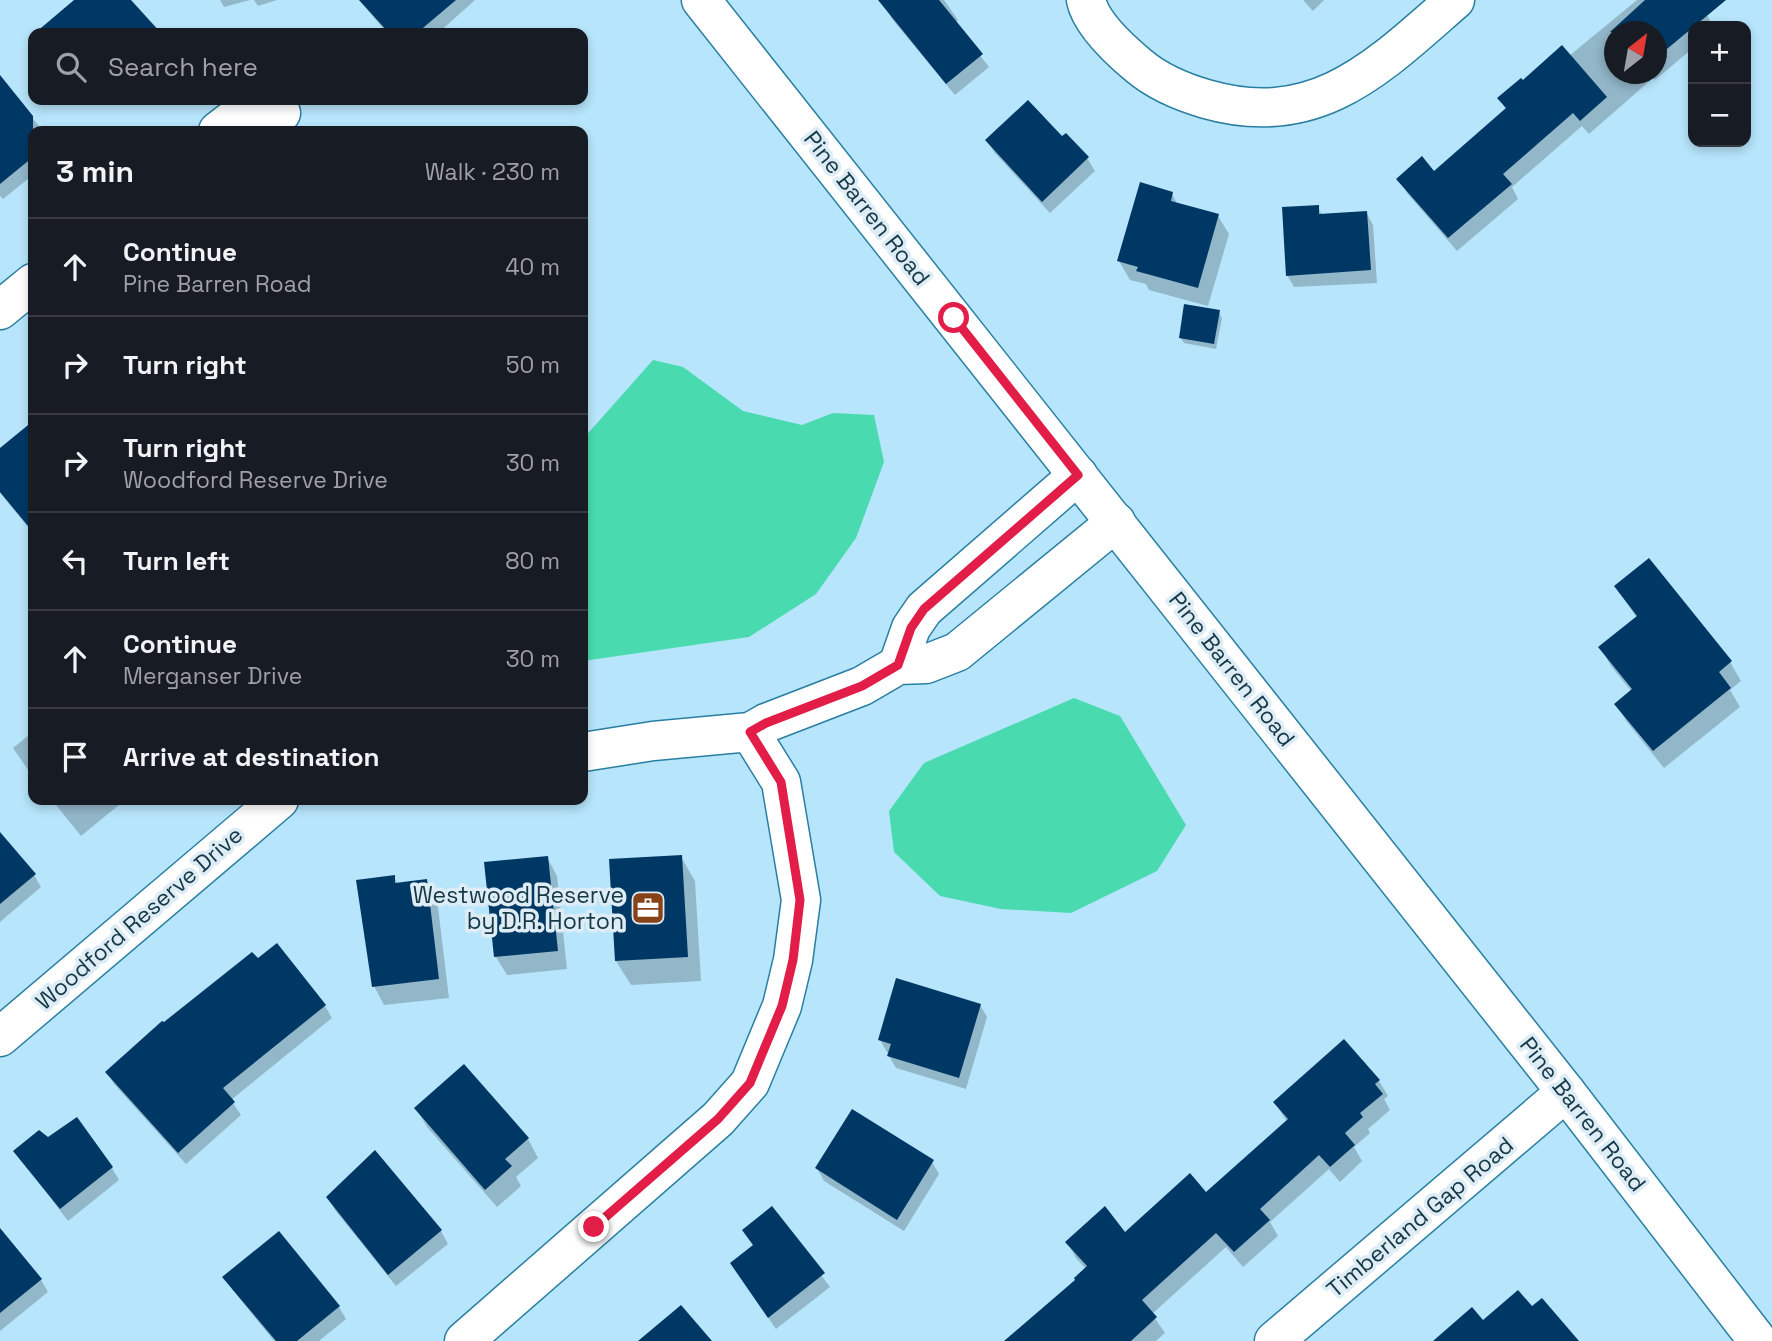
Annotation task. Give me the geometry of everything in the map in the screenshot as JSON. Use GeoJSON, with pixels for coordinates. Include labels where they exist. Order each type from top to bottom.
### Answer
{"type":"FeatureCollection","features":[{"type":"Feature","properties":{"kind":"street","name":"Pine Barren Road"},"geometry":{"type":"LineString","coordinates":[[701,0],[1566,1092],[1758,1341]]}},
{"type":"Feature","properties":{"kind":"street"},"geometry":{"type":"LineString","coordinates":[[1086,0],[1088,8],[1116,46],[1147,74],[1187,93],[1227,105],[1269,108],[1318,99],[1360,79],[1455,0]]}},
{"type":"Feature","properties":{"kind":"street"},"geometry":{"type":"LineString","coordinates":[[225,126],[232,121],[281,113]]}},
{"type":"Feature","properties":{"kind":"street"},"geometry":{"type":"LineString","coordinates":[[0,310],[28,287]]}},
{"type":"Feature","properties":{"kind":"street"},"geometry":{"type":"LineString","coordinates":[[898,665],[911,628],[924,609],[1078,475]]}},
{"type":"Feature","properties":{"kind":"street"},"geometry":{"type":"LineString","coordinates":[[588,751],[653,741],[750,732],[766,723],[862,686],[898,665],[926,664],[957,652],[1116,522]]}},
{"type":"Feature","properties":{"kind":"street"},"geometry":{"type":"LineString","coordinates":[[464,1341],[718,1119],[750,1083],[782,1006],[793,960],[800,900],[781,782],[750,732]]}},
{"type":"Feature","properties":{"kind":"street","name":"Woodford Reserve Drive"},"geometry":{"type":"LineString","coordinates":[[0,1037],[273,805]]}},
{"type":"Feature","properties":{"kind":"street","name":"Timberland Gap Road"},"geometry":{"type":"LineString","coordinates":[[1274,1341],[1566,1092]]}},
{"type":"Feature","properties":{"kind":"shaded area"},"geometry":{"type":"Polygon","coordinates":[[[653,360],[683,367],[743,411],[802,425],[833,413],[874,415],[884,462],[856,538],[816,594],[749,637],[588,660],[588,433],[653,360]]]}},
{"type":"Feature","properties":{"kind":"shaded area"},"geometry":{"type":"Polygon","coordinates":[[[1074,698],[1120,716],[1186,825],[1157,871],[1071,913],[1001,909],[940,896],[894,852],[889,811],[924,763],[1074,698]]]}},
{"type":"Feature","properties":{"kind":"building"},"geometry":{"type":"Polygon","coordinates":[[[74,0],[131,0],[156,28],[41,28],[74,0]]]}},
{"type":"Feature","properties":{"kind":"building"},"geometry":{"type":"Polygon","coordinates":[[[359,0],[456,0],[423,28],[384,28],[359,0]]]}},
{"type":"Feature","properties":{"kind":"building"},"geometry":{"type":"Polygon","coordinates":[[[878,0],[939,0],[983,54],[946,84],[878,0]]]}},
{"type":"Feature","properties":{"kind":"building"},"geometry":{"type":"Polygon","coordinates":[[[1645,0],[1726,0],[1701,21],[1688,21],[1688,31],[1667,49],[1667,21],[1622,21],[1645,0]]]}},
{"type":"Feature","properties":{"kind":"building"},"geometry":{"type":"Polygon","coordinates":[[[1562,45],[1607,97],[1580,121],[1573,113],[1503,174],[1512,184],[1448,238],[1396,179],[1422,156],[1434,171],[1506,108],[1497,98],[1521,78],[1523,80],[1562,45]]]}},
{"type":"Feature","properties":{"kind":"building"},"geometry":{"type":"Polygon","coordinates":[[[0,75],[33,116],[33,126],[28,126],[28,161],[0,184],[0,75]]]}},
{"type":"Feature","properties":{"kind":"building"},"geometry":{"type":"Polygon","coordinates":[[[1028,100],[1062,136],[1066,133],[1089,157],[1042,202],[985,140],[1028,100]]]}},
{"type":"Feature","properties":{"kind":"building"},"geometry":{"type":"Polygon","coordinates":[[[1140,182],[1173,192],[1171,201],[1219,214],[1198,288],[1136,271],[1138,267],[1117,261],[1140,182]]]}},
{"type":"Feature","properties":{"kind":"building"},"geometry":{"type":"Polygon","coordinates":[[[1319,205],[1319,214],[1367,211],[1371,270],[1286,276],[1282,207],[1319,205]]]}},
{"type":"Feature","properties":{"kind":"building"},"geometry":{"type":"Polygon","coordinates":[[[1184,304],[1220,310],[1214,344],[1179,338],[1184,304]]]}},
{"type":"Feature","properties":{"kind":"building"},"geometry":{"type":"Polygon","coordinates":[[[28,425],[28,526],[0,492],[0,448],[28,425]]]}},
{"type":"Feature","properties":{"kind":"building"},"geometry":{"type":"Polygon","coordinates":[[[1649,558],[1732,661],[1719,672],[1731,688],[1653,751],[1614,704],[1632,689],[1598,647],[1637,616],[1614,586],[1649,558]]]}},
{"type":"Feature","properties":{"kind":"building"},"geometry":{"type":"Polygon","coordinates":[[[0,832],[36,874],[0,904],[0,832]]]}},
{"type":"Feature","properties":{"kind":"building","name":"Westwood Reserve by D.R. Horton"},"geometry":{"type":"Polygon","coordinates":[[[682,855],[688,957],[615,961],[609,859],[682,855]]]}},
{"type":"Feature","properties":{"kind":"building"},"geometry":{"type":"Polygon","coordinates":[[[548,856],[558,951],[494,957],[484,862],[548,856]]]}},
{"type":"Feature","properties":{"kind":"building"},"geometry":{"type":"Polygon","coordinates":[[[395,875],[395,883],[427,879],[439,979],[372,987],[356,880],[395,875]]]}},
{"type":"Feature","properties":{"kind":"building"},"geometry":{"type":"Polygon","coordinates":[[[277,943],[326,1005],[223,1088],[235,1102],[178,1153],[105,1072],[162,1021],[252,952],[258,958],[277,943]]]}},
{"type":"Feature","properties":{"kind":"building"},"geometry":{"type":"Polygon","coordinates":[[[896,978],[981,1004],[959,1078],[887,1056],[891,1044],[878,1040],[896,978]]]}},
{"type":"Feature","properties":{"kind":"building"},"geometry":{"type":"Polygon","coordinates":[[[1344,1039],[1380,1080],[1375,1084],[1383,1094],[1360,1113],[1363,1117],[1345,1133],[1355,1145],[1330,1167],[1319,1155],[1260,1209],[1270,1220],[1234,1252],[1216,1233],[1142,1300],[1157,1317],[1131,1341],[1004,1341],[1075,1280],[1087,1266],[1065,1242],[1105,1206],[1125,1232],[1190,1173],[1206,1192],[1288,1119],[1273,1102],[1344,1039]]]}},
{"type":"Feature","properties":{"kind":"building"},"geometry":{"type":"Polygon","coordinates":[[[464,1064],[529,1138],[505,1159],[512,1166],[485,1190],[414,1108],[464,1064]]]}},
{"type":"Feature","properties":{"kind":"building"},"geometry":{"type":"Polygon","coordinates":[[[852,1109],[934,1160],[897,1220],[815,1168],[852,1109]]]}},
{"type":"Feature","properties":{"kind":"building"},"geometry":{"type":"Polygon","coordinates":[[[77,1117],[113,1167],[60,1209],[13,1151],[39,1130],[48,1137],[77,1117]]]}},
{"type":"Feature","properties":{"kind":"building"},"geometry":{"type":"Polygon","coordinates":[[[375,1150],[442,1230],[388,1275],[326,1197],[375,1150]]]}},
{"type":"Feature","properties":{"kind":"building"},"geometry":{"type":"Polygon","coordinates":[[[772,1206],[825,1273],[768,1318],[730,1263],[753,1245],[742,1230],[772,1206]]]}},
{"type":"Feature","properties":{"kind":"building"},"geometry":{"type":"Polygon","coordinates":[[[0,1228],[42,1279],[0,1313],[0,1228]]]}},
{"type":"Feature","properties":{"kind":"building"},"geometry":{"type":"Polygon","coordinates":[[[279,1231],[340,1306],[297,1341],[276,1341],[222,1277],[279,1231]]]}},
{"type":"Feature","properties":{"kind":"building"},"geometry":{"type":"Polygon","coordinates":[[[1518,1290],[1532,1306],[1542,1298],[1579,1341],[1433,1341],[1472,1307],[1483,1320],[1518,1290]]]}},
{"type":"Feature","properties":{"kind":"building"},"geometry":{"type":"Polygon","coordinates":[[[681,1305],[712,1341],[638,1341],[681,1305]]]}},
{"type":"Feature","properties":{"kind":"place","name":"Westwood Reserve by D.R. Horton"},"geometry":{"type":"Point","coordinates":[648,908]}},
{"type":"Feature","properties":{"kind":"route"},"geometry":{"type":"LineString","coordinates":[[594,1227],[718,1119],[750,1083],[782,1006],[793,960],[800,900],[781,782],[750,732],[766,723],[862,686],[898,665],[911,628],[924,609],[1078,475],[954,318]]}}]}
